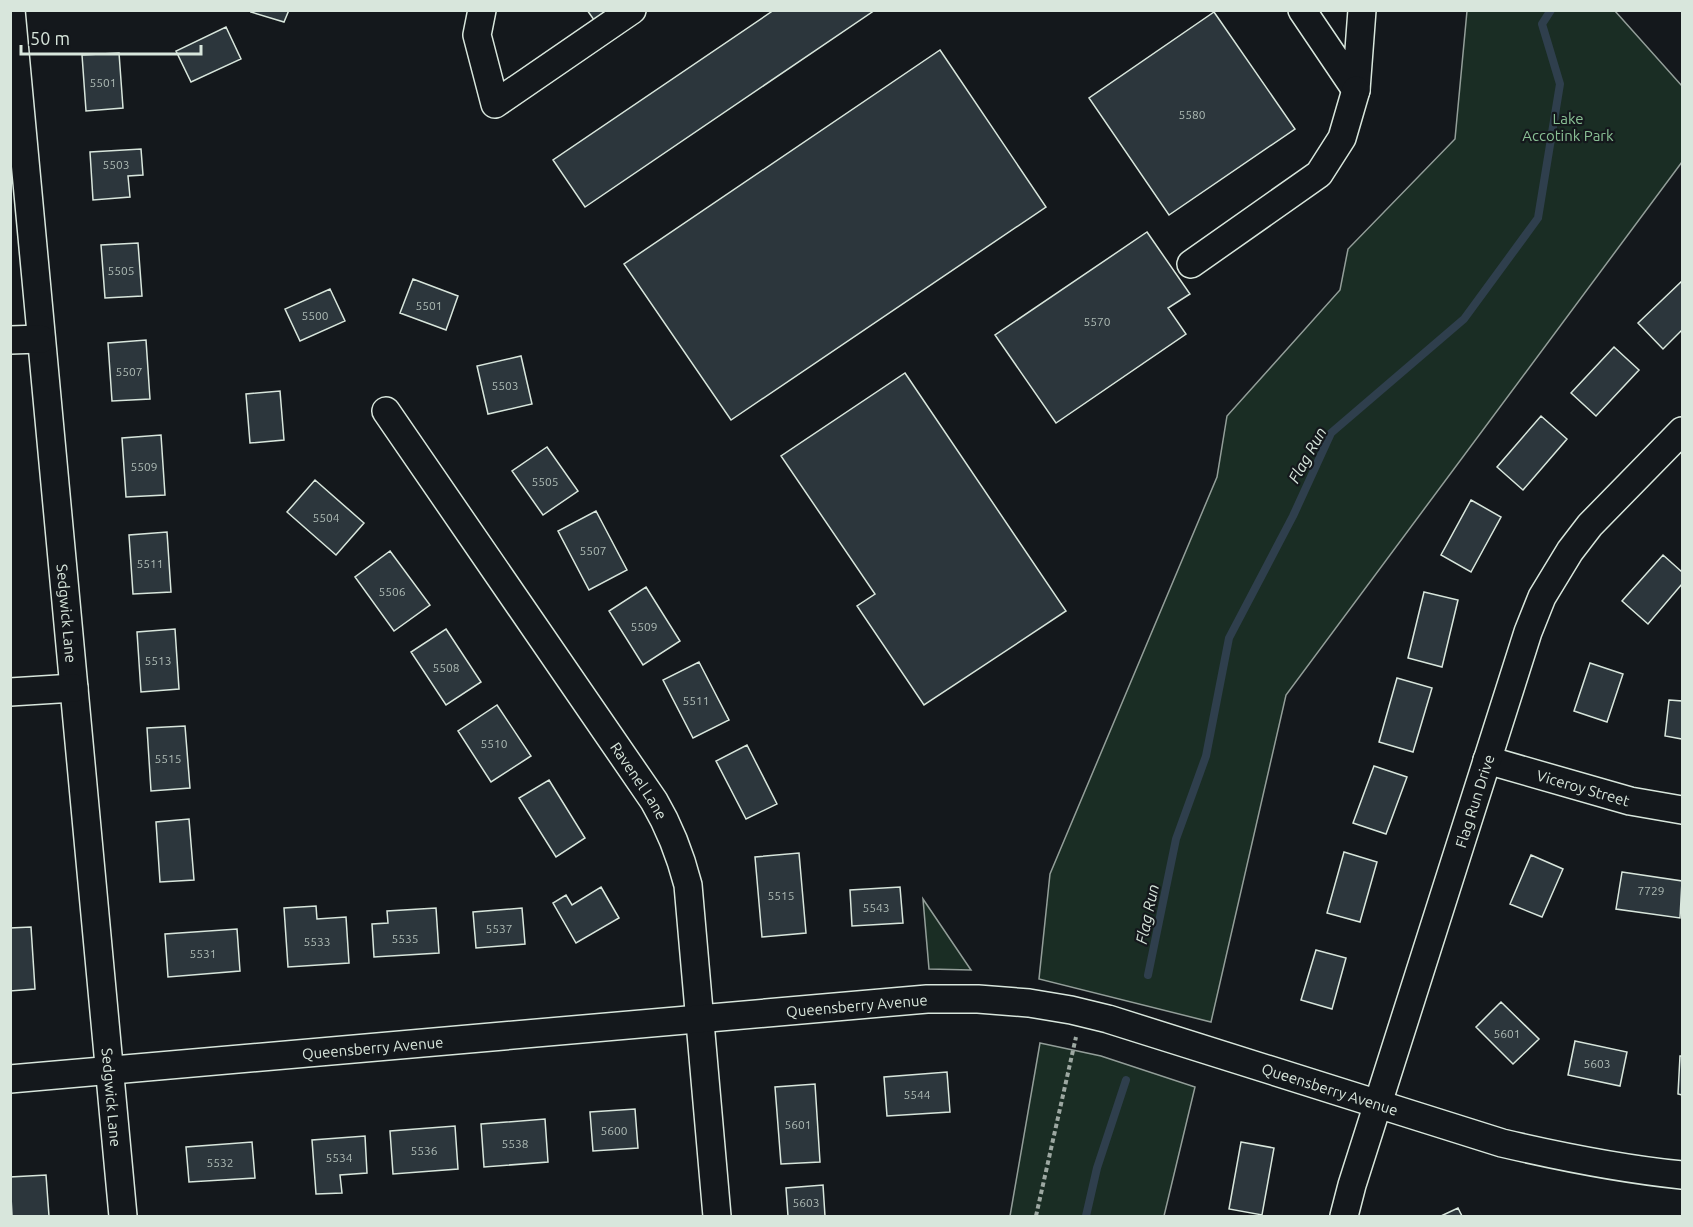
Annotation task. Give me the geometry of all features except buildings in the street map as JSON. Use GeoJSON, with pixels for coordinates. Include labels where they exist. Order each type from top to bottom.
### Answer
{"type":"FeatureCollection","features":[{"type":"Feature","properties":{"kind":"street","name":"Sedgwick Lane"},"geometry":{"type":"LineString","coordinates":[[10,10],[123,1216]]}},
{"type":"Feature","properties":{"kind":"street"},"geometry":{"type":"LineString","coordinates":[[482,10],[477,35],[495,104],[632,10]]}},
{"type":"Feature","properties":{"kind":"street"},"geometry":{"type":"LineString","coordinates":[[1302,10],[1356,90]]}},
{"type":"Feature","properties":{"kind":"street"},"geometry":{"type":"LineString","coordinates":[[1191,264],[1319,174],[1341,138],[1356,90],[1362,10]]}},
{"type":"Feature","properties":{"kind":"street"},"geometry":{"type":"LineString","coordinates":[[10,340],[41,339]]}},
{"type":"Feature","properties":{"kind":"street","name":"Ravenel Lane"},"geometry":{"type":"LineString","coordinates":[[386,411],[654,801],[668,823],[680,851],[688,885],[717,1216]]}},
{"type":"Feature","properties":{"kind":"street","name":"Flag Run Drive"},"geometry":{"type":"LineString","coordinates":[[1344,1216],[1487,760],[1528,632],[1542,597],[1554,575],[1590,525],[1683,431]]}},
{"type":"Feature","properties":{"kind":"street"},"geometry":{"type":"LineString","coordinates":[[10,692],[74,688]]}},
{"type":"Feature","properties":{"kind":"street","name":"Viceroy Street"},"geometry":{"type":"LineString","coordinates":[[1487,760],[1630,801],[1683,810]]}},
{"type":"Feature","properties":{"kind":"street","name":"Queensberry Avenue"},"geometry":{"type":"LineString","coordinates":[[10,1079],[927,999],[978,999],[1029,1003],[1108,1019],[1503,1143],[1562,1157],[1646,1172],[1683,1175]]}},
{"type":"Feature","properties":{"kind":"path"},"geometry":{"type":"LineString","coordinates":[[1036,1216],[1077,1041],[1071,1010]]}},
{"type":"Feature","properties":{"kind":"green space","name":"Lake Accotink Park"},"geometry":{"type":"Polygon","coordinates":[[[1467,11],[1615,11],[1682,86],[1682,162],[1286,695],[1211,1022],[1039,979],[1050,874],[1217,477],[1227,416],[1340,290],[1348,249],[1455,139],[1467,11]]]}},
{"type":"Feature","properties":{"kind":"green space"},"geometry":{"type":"Polygon","coordinates":[[[923,899],[971,970],[929,969],[923,899]]]}},
{"type":"Feature","properties":{"kind":"green space"},"geometry":{"type":"Polygon","coordinates":[[[1040,1043],[1101,1056],[1195,1087],[1164,1216],[1010,1216],[1040,1043]]]}},
{"type":"Feature","properties":{"kind":"waterway","name":"Flag Run"},"geometry":{"type":"LineString","coordinates":[[1148,975],[1176,839],[1206,756],[1229,638],[1293,516],[1331,433],[1464,319],[1538,218],[1560,84],[1542,24],[1551,10]]}},
{"type":"Feature","properties":{"kind":"waterway","name":"Flag Run"},"geometry":{"type":"LineString","coordinates":[[1086,1216],[1097,1168],[1126,1080]]}}]}
